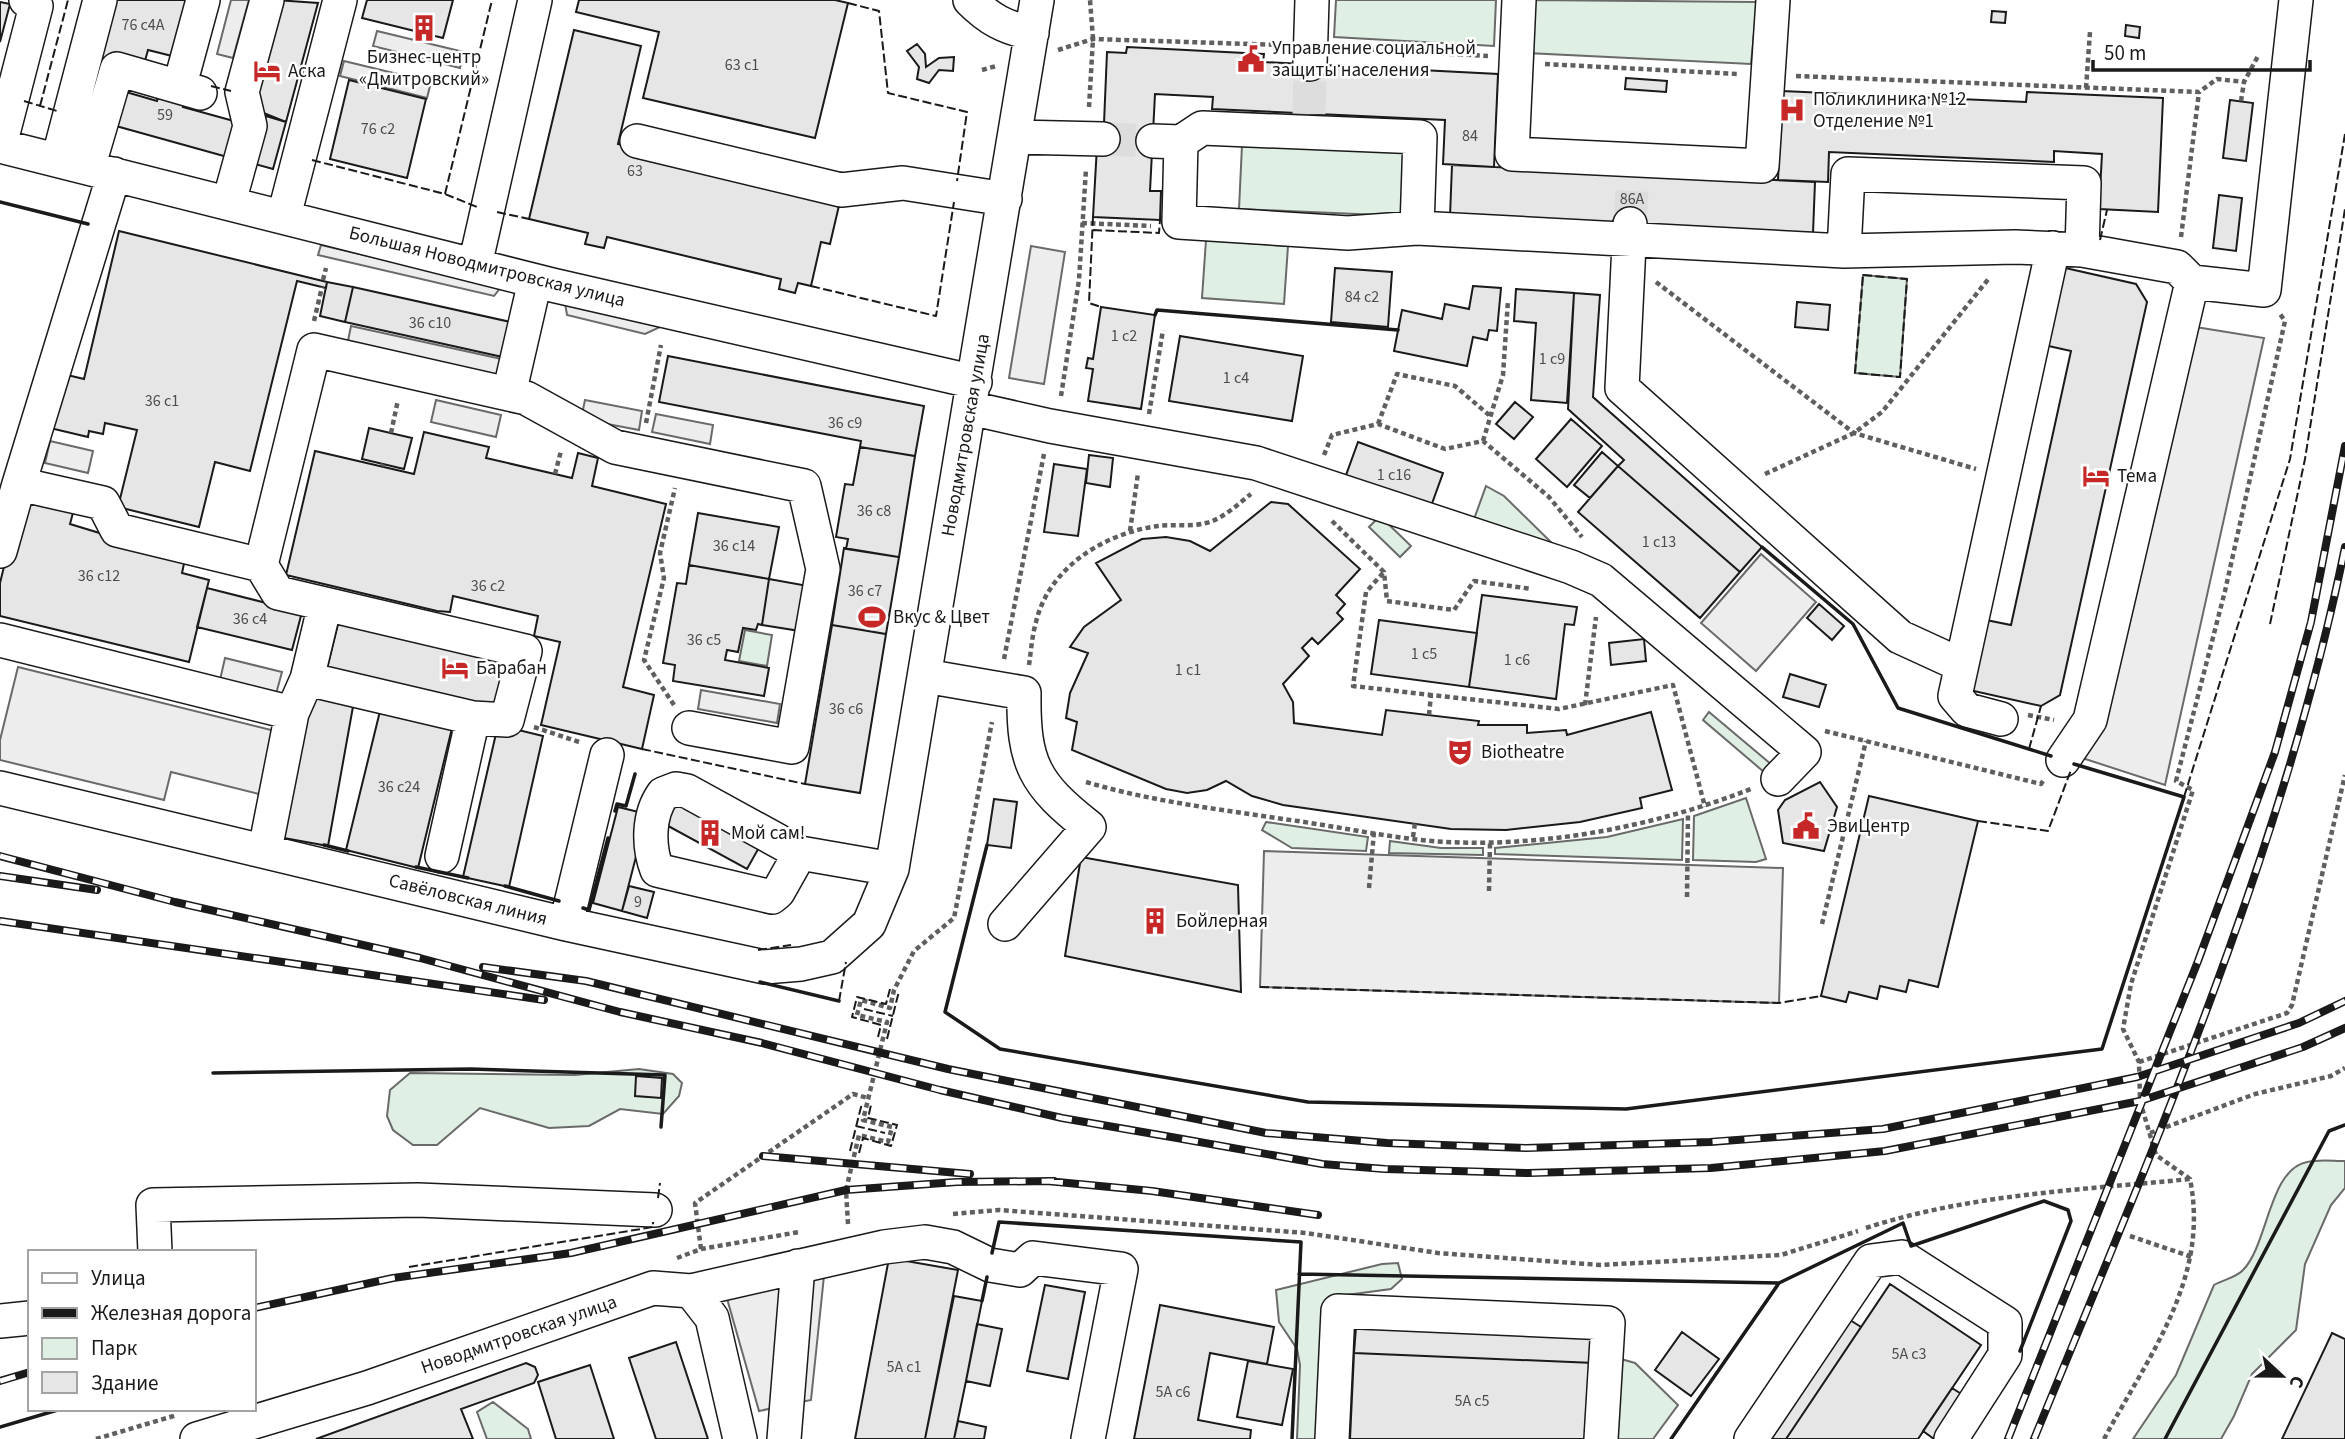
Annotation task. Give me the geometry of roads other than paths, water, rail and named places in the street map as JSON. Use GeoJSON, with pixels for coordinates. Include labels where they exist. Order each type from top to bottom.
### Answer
{"type":"FeatureCollection","features":[{"type":"Feature","properties":{"kind":"street"},"geometry":{"type":"LineString","coordinates":[[0,145],[36,6],[26,0]]}},
{"type":"Feature","properties":{"kind":"street"},"geometry":{"type":"LineString","coordinates":[[87,167],[100,0]]}},
{"type":"Feature","properties":{"kind":"street"},"geometry":{"type":"LineString","coordinates":[[0,551],[19,484],[87,167],[117,69],[192,81],[203,0]]}},
{"type":"Feature","properties":{"kind":"street"},"geometry":{"type":"LineString","coordinates":[[229,202],[250,126],[242,92],[267,0]]}},
{"type":"Feature","properties":{"kind":"street"},"geometry":{"type":"LineString","coordinates":[[284,216],[340,0]]}},
{"type":"Feature","properties":{"kind":"street"},"geometry":{"type":"LineString","coordinates":[[475,265],[535,0]]}},
{"type":"Feature","properties":{"kind":"street"},"geometry":{"type":"LineString","coordinates":[[970,0],[990,19],[1044,41]]}},
{"type":"Feature","properties":{"kind":"street","name":"Новодмитровская улица"},"geometry":{"type":"LineString","coordinates":[[892,869],[1015,137],[1044,41],[1037,0]]}},
{"type":"Feature","properties":{"kind":"street"},"geometry":{"type":"LineString","coordinates":[[1310,55],[1312,0]]}},
{"type":"Feature","properties":{"kind":"street"},"geometry":{"type":"LineString","coordinates":[[1519,0],[1512,154],[1633,166],[1762,166],[1773,0]]}},
{"type":"Feature","properties":{"kind":"street"},"geometry":{"type":"LineString","coordinates":[[1417,228],[1420,137],[1309,123],[1202,128],[1167,141],[1179,222],[1348,233],[1417,228],[1629,242],[1844,251],[2015,247],[2067,249],[2177,267],[2192,282],[2264,290],[2297,0]]}},
{"type":"Feature","properties":{"kind":"street"},"geometry":{"type":"LineString","coordinates":[[1015,137],[1095,139]]}},
{"type":"Feature","properties":{"kind":"street"},"geometry":{"type":"LineString","coordinates":[[637,141],[841,190],[903,183],[1005,199]]}},
{"type":"Feature","properties":{"kind":"street","name":"Большая Новодмитровская улица"},"geometry":{"type":"LineString","coordinates":[[0,145],[973,395],[1050,426],[1256,463],[1571,567],[1601,580],[1804,752],[1778,779]]}},
{"type":"Feature","properties":{"kind":"street"},"geometry":{"type":"LineString","coordinates":[[1844,251],[1848,174],[2084,183],[2004,478],[1955,696],[1959,704],[1967,710],[2001,719]]}},
{"type":"Feature","properties":{"kind":"street"},"geometry":{"type":"LineString","coordinates":[[1629,242],[1622,388],[1900,637],[1961,665]]}},
{"type":"Feature","properties":{"kind":"street"},"geometry":{"type":"LineString","coordinates":[[2063,760],[2090,720],[2192,282]]}},
{"type":"Feature","properties":{"kind":"street"},"geometry":{"type":"LineString","coordinates":[[517,396],[544,283]]}},
{"type":"Feature","properties":{"kind":"street"},"geometry":{"type":"LineString","coordinates":[[306,679],[473,718],[506,720],[525,652],[278,593],[261,565],[314,349],[517,396],[615,447],[804,486],[823,569],[792,747],[689,728]]}},
{"type":"Feature","properties":{"kind":"street"},"geometry":{"type":"LineString","coordinates":[[19,484],[103,503],[117,530],[261,565]]}},
{"type":"Feature","properties":{"kind":"street"},"geometry":{"type":"LineString","coordinates":[[264,850],[292,713],[306,679],[325,604]]}},
{"type":"Feature","properties":{"kind":"street"},"geometry":{"type":"LineString","coordinates":[[0,640],[292,713]]}},
{"type":"Feature","properties":{"kind":"street"},"geometry":{"type":"LineString","coordinates":[[925,676],[1024,693],[1024,726],[1030,759],[1042,785],[1089,827],[1005,924]]}},
{"type":"Feature","properties":{"kind":"street"},"geometry":{"type":"LineString","coordinates":[[442,856],[473,718]]}},
{"type":"Feature","properties":{"kind":"street"},"geometry":{"type":"LineString","coordinates":[[565,924],[607,755]]}},
{"type":"Feature","properties":{"kind":"street","name":"Савёловская линия"},"geometry":{"type":"LineString","coordinates":[[0,788],[565,924],[764,967],[801,964],[832,957],[869,923],[892,869]]}},
{"type":"Feature","properties":{"kind":"street"},"geometry":{"type":"LineString","coordinates":[[800,852],[892,869]]}},
{"type":"Feature","properties":{"kind":"street"},"geometry":{"type":"LineString","coordinates":[[155,1250],[153,1205],[418,1200],[655,1210]]}},
{"type":"Feature","properties":{"kind":"street","name":"Новодмитровская улица"},"geometry":{"type":"LineString","coordinates":[[190,1426],[367,1388],[653,1288],[691,1292],[797,1266],[860,1238],[925,1242],[953,1247],[990,1265],[1020,1270],[1033,1258],[1121,1269],[1088,1439]]}},
{"type":"Feature","properties":{"kind":"street"},"geometry":{"type":"LineString","coordinates":[[1751,1439],[1871,1261],[1902,1257],[2005,1323],[2005,1355],[1951,1439]]}},
{"type":"Feature","properties":{"kind":"street"},"geometry":{"type":"LineString","coordinates":[[784,1439],[797,1266]]}},
{"type":"Feature","properties":{"kind":"street"},"geometry":{"type":"LineString","coordinates":[[691,1292],[712,1318],[740,1439]]}},
{"type":"Feature","properties":{"kind":"street"},"geometry":{"type":"LineString","coordinates":[[1332,1439],[1338,1311],[1608,1323],[1601,1439]]}},
{"type":"Feature","properties":{"kind":"street"},"geometry":{"type":"LineString","coordinates":[[0,1321],[28,1318]]}},
{"type":"Feature","properties":{"kind":"tunnel"},"geometry":{"type":"LineString","coordinates":[[1309,114],[1310,64]]}},
{"type":"Feature","properties":{"kind":"tunnel"},"geometry":{"type":"LineString","coordinates":[[1103,139],[1153,141]]}},
{"type":"Feature","properties":{"kind":"tunnel"},"geometry":{"type":"LineString","coordinates":[[1630,224],[1633,173]]}},
{"type":"Feature","properties":{"kind":"railway"},"geometry":{"type":"LineString","coordinates":[[2008,1439],[2198,961],[2275,752],[2311,622],[2345,446]]}},
{"type":"Feature","properties":{"kind":"railway"},"geometry":{"type":"LineString","coordinates":[[2034,1439],[2211,1000],[2287,775],[2319,661],[2345,547]]}},
{"type":"Feature","properties":{"kind":"railway"},"geometry":{"type":"LineString","coordinates":[[0,856],[175,902],[420,958],[620,1012],[762,1043],[940,1090],[1062,1118],[1322,1164],[1385,1169],[1528,1173],[1711,1168],[1885,1151],[2140,1101],[2303,1047],[2345,1028]]}},
{"type":"Feature","properties":{"kind":"railway"},"geometry":{"type":"LineString","coordinates":[[0,876],[97,890]]}},
{"type":"Feature","properties":{"kind":"railway"},"geometry":{"type":"LineString","coordinates":[[0,921],[544,1000]]}},
{"type":"Feature","properties":{"kind":"railway"},"geometry":{"type":"LineString","coordinates":[[483,967],[586,981],[948,1069],[1266,1133],[1387,1143],[1526,1148],[1710,1142],[1883,1129],[2137,1077],[2299,1023],[2345,1001]]}},
{"type":"Feature","properties":{"kind":"railway"},"geometry":{"type":"LineString","coordinates":[[763,1156],[970,1174]]}},
{"type":"Feature","properties":{"kind":"railway"},"geometry":{"type":"LineString","coordinates":[[1047,1181],[1152,1191],[1318,1215]]}},
{"type":"Feature","properties":{"kind":"railway"},"geometry":{"type":"LineString","coordinates":[[256,1308],[393,1278],[571,1253],[846,1190],[957,1182],[1054,1181]]}},
{"type":"Feature","properties":{"kind":"railway"},"geometry":{"type":"LineString","coordinates":[[0,1381],[28,1373]]}},
{"type":"Feature","properties":{"kind":"place","name":"Бизнес-центр «Дмитровский»"},"geometry":{"type":"Point","coordinates":[424,28]}},
{"type":"Feature","properties":{"kind":"place","name":"Управление социальной защиты населения"},"geometry":{"type":"Point","coordinates":[1251,59]}},
{"type":"Feature","properties":{"kind":"place","name":"Аска"},"geometry":{"type":"Point","coordinates":[267,71]}},
{"type":"Feature","properties":{"kind":"place","name":"Поликлиника №12 Отделение №1"},"geometry":{"type":"Point","coordinates":[1792,110]}},
{"type":"Feature","properties":{"kind":"place","name":"Тема"},"geometry":{"type":"Point","coordinates":[2096,476]}},
{"type":"Feature","properties":{"kind":"place","name":"Вкус & Цвет"},"geometry":{"type":"Point","coordinates":[872,617]}},
{"type":"Feature","properties":{"kind":"place","name":"Барабан"},"geometry":{"type":"Point","coordinates":[455,668]}},
{"type":"Feature","properties":{"kind":"place","name":"Biotheatre"},"geometry":{"type":"Point","coordinates":[1460,752]}},
{"type":"Feature","properties":{"kind":"place","name":"ЭвиЦентр"},"geometry":{"type":"Point","coordinates":[1806,826]}},
{"type":"Feature","properties":{"kind":"place","name":"Мой сам!"},"geometry":{"type":"Point","coordinates":[710,833]}},
{"type":"Feature","properties":{"kind":"place","name":"Бойлерная"},"geometry":{"type":"Point","coordinates":[1155,921]}}]}
